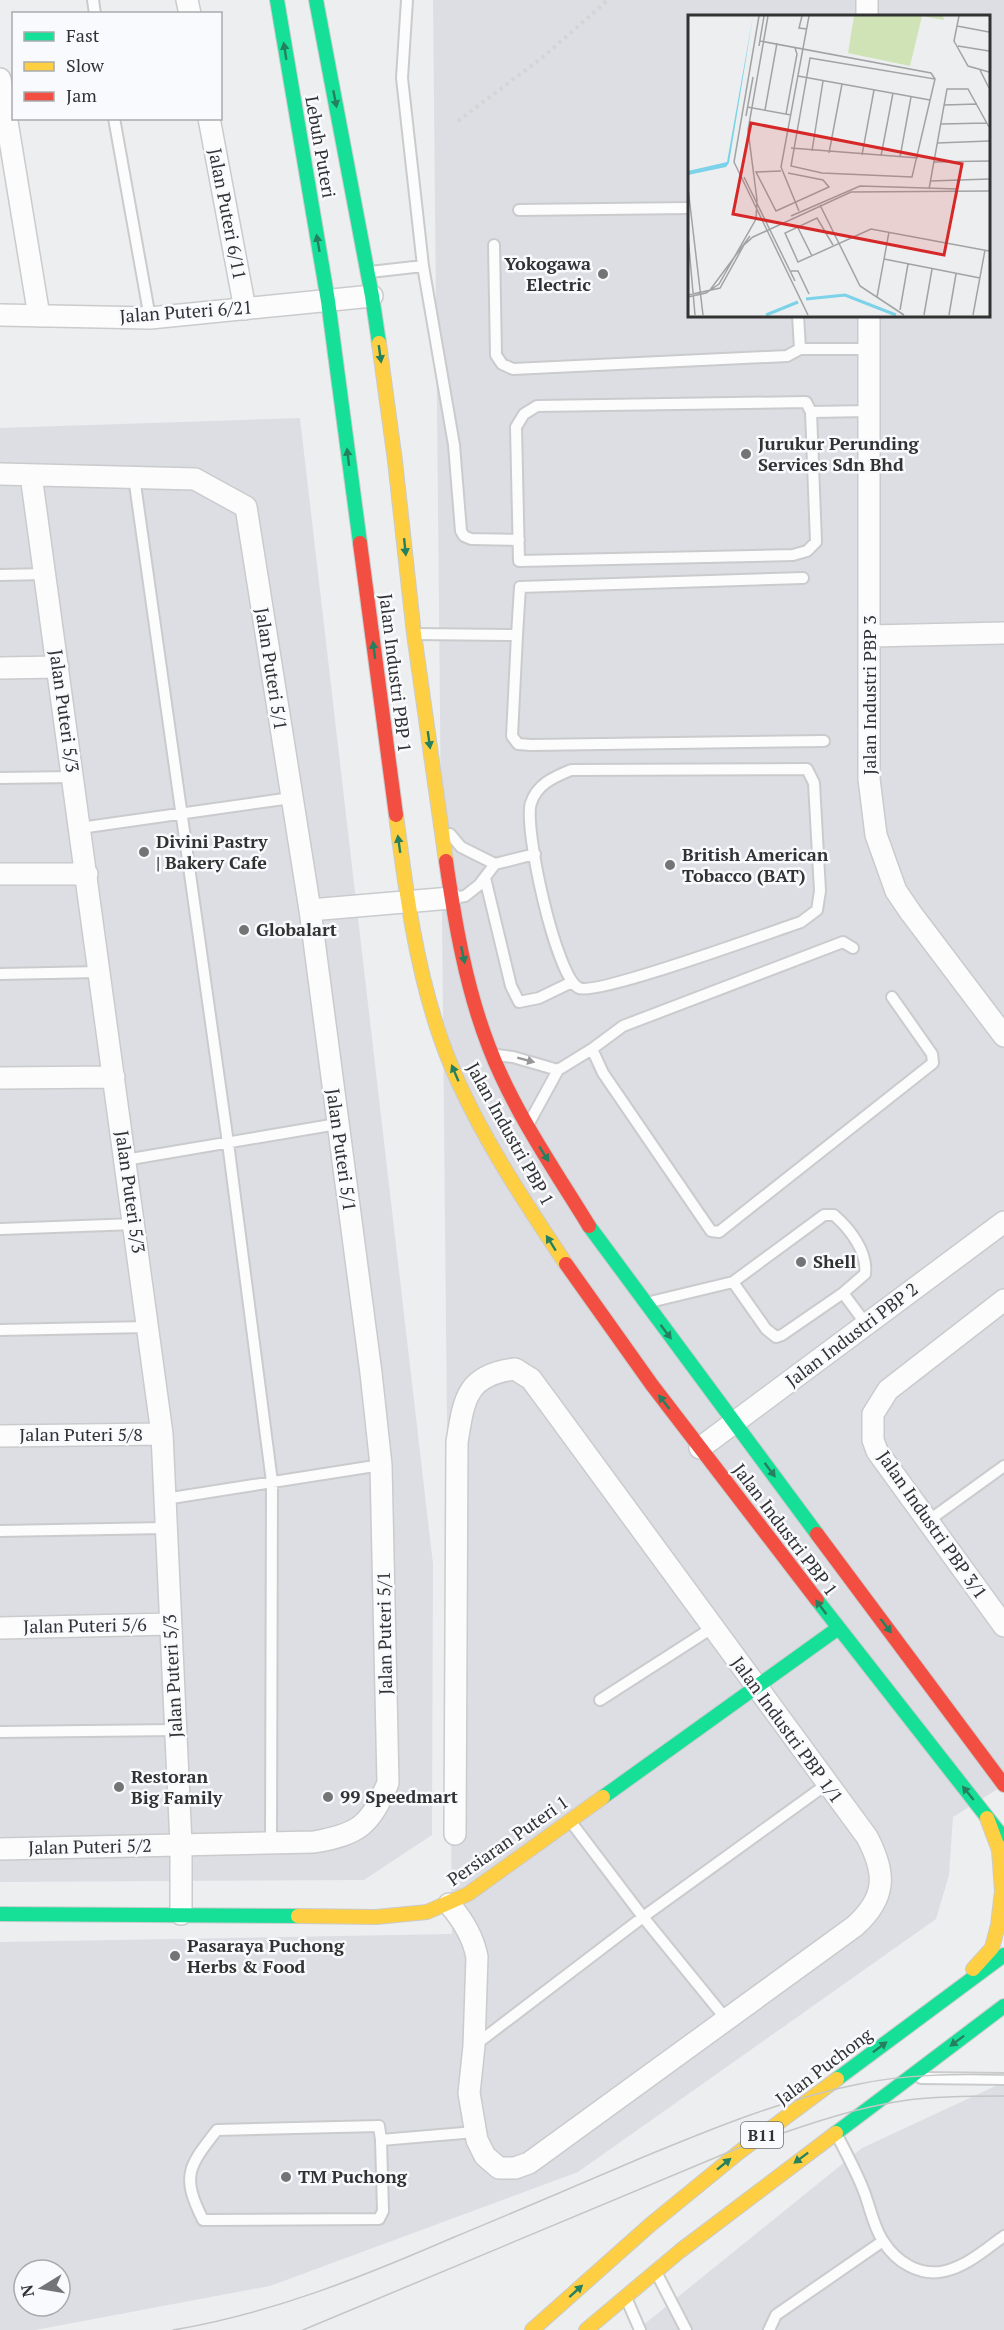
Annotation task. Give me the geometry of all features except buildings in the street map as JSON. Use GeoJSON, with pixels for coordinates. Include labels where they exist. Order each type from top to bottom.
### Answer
{"type":"FeatureCollection","features":[{"type":"Feature","properties":{"kind":"main road","name":"Lebuh Puteri"},"geometry":{"type":"LineString","coordinates":[[277,0],[328,301]]}},
{"type":"Feature","properties":{"kind":"main road","name":"Lebuh Puteri"},"geometry":{"type":"LineString","coordinates":[[316,0],[372,296]]}},
{"type":"Feature","properties":{"kind":"main road","name":"Jalan Industri PBP 1"},"geometry":{"type":"LineString","coordinates":[[372,296],[395,461],[414,634],[451,898],[468,981],[493,1054],[526,1126],[589,1226],[644,1304],[1004,1785]]}},
{"type":"Feature","properties":{"kind":"main road","name":"Jalan Industri PBP 1"},"geometry":{"type":"LineString","coordinates":[[328,301],[407,902],[425,987],[442,1044],[461,1087],[487,1136],[555,1249],[651,1384],[837,1629],[1004,1839]]}},
{"type":"Feature","properties":{"kind":"main road","name":"Persiaran Puteri 1"},"geometry":{"type":"LineString","coordinates":[[0,1914],[385,1916],[427,1912],[468,1894],[837,1629]]}},
{"type":"Feature","properties":{"kind":"main road"},"geometry":{"type":"LineString","coordinates":[[945,1999],[992,1948],[999,1925],[1002,1891],[999,1850],[987,1818]]}},
{"type":"Feature","properties":{"kind":"main road","name":"Jalan Puchong"},"geometry":{"type":"LineString","coordinates":[[532,2330],[650,2224],[738,2153],[1004,1955]]}},
{"type":"Feature","properties":{"kind":"main road","name":"B11"},"geometry":{"type":"LineString","coordinates":[[586,2330],[680,2251],[1004,2006]]}},
{"type":"Feature","properties":{"kind":"main road"},"geometry":{"type":"LineString","coordinates":[[990,2016],[1004,2011]]}},
{"type":"Feature","properties":{"kind":"street"},"geometry":{"type":"LineString","coordinates":[[5,81],[39,316]]}},
{"type":"Feature","properties":{"kind":"street","name":"Jalan Puteri 6/11"},"geometry":{"type":"LineString","coordinates":[[209,120],[245,309]]}},
{"type":"Feature","properties":{"kind":"street","name":"Jalan Puteri 6/21"},"geometry":{"type":"LineString","coordinates":[[0,315],[150,318],[372,296]]}},
{"type":"Feature","properties":{"kind":"street","name":"Jalan Industri PBP 3"},"geometry":{"type":"LineString","coordinates":[[869,316],[869,779],[876,835],[896,891],[1004,1036]]}},
{"type":"Feature","properties":{"kind":"street","name":"Jalan Puteri 5/1"},"geometry":{"type":"LineString","coordinates":[[0,474],[195,479],[246,507],[310,910],[381,1465],[388,1783],[376,1812],[358,1829],[334,1838],[314,1842],[181,1844]]}},
{"type":"Feature","properties":{"kind":"street","name":"Jalan Puteri 5/3"},"geometry":{"type":"LineString","coordinates":[[31,475],[162,1434],[181,1844],[181,1914]]}},
{"type":"Feature","properties":{"kind":"street"},"geometry":{"type":"LineString","coordinates":[[870,636],[1004,633]]}},
{"type":"Feature","properties":{"kind":"street"},"geometry":{"type":"LineString","coordinates":[[0,669],[58,667]]}},
{"type":"Feature","properties":{"kind":"street"},"geometry":{"type":"LineString","coordinates":[[0,874],[87,873]]}},
{"type":"Feature","properties":{"kind":"street"},"geometry":{"type":"LineString","coordinates":[[310,910],[451,898]]}},
{"type":"Feature","properties":{"kind":"street"},"geometry":{"type":"LineString","coordinates":[[0,1078],[114,1077]]}},
{"type":"Feature","properties":{"kind":"street","name":"Jalan Industri PBP 2"},"geometry":{"type":"LineString","coordinates":[[700,1448],[1004,1222]]}},
{"type":"Feature","properties":{"kind":"street","name":"Jalan Industri PBP 3/1"},"geometry":{"type":"LineString","coordinates":[[1003,1625],[877,1451],[873,1440],[873,1414],[888,1390],[1004,1300]]}},
{"type":"Feature","properties":{"kind":"street","name":"Jalan Industri PBP 1/1"},"geometry":{"type":"LineString","coordinates":[[449,1904],[467,1928],[477,1957],[474,2046],[469,2093],[475,2132],[485,2156],[499,2168],[515,2168],[530,2163],[855,1926],[869,1913],[879,1898],[881,1876],[878,1857],[867,1836],[531,1379],[515,1369],[496,1371],[480,1378],[468,1397],[461,1418],[457,1443],[455,1834]]}},
{"type":"Feature","properties":{"kind":"street","name":"Jalan Puteri 5/8"},"geometry":{"type":"LineString","coordinates":[[0,1436],[162,1434]]}},
{"type":"Feature","properties":{"kind":"street","name":"Jalan Puteri 5/6"},"geometry":{"type":"LineString","coordinates":[[0,1628],[170,1624]]}},
{"type":"Feature","properties":{"kind":"street","name":"Jalan Puteri 5/2"},"geometry":{"type":"LineString","coordinates":[[0,1849],[181,1844]]}},
{"type":"Feature","properties":{"kind":"lane"},"geometry":{"type":"LineString","coordinates":[[407,0],[402,78],[423,266],[454,445],[461,531],[471,540],[519,540]]}},
{"type":"Feature","properties":{"kind":"lane"},"geometry":{"type":"LineString","coordinates":[[114,120],[150,318]]}},
{"type":"Feature","properties":{"kind":"lane"},"geometry":{"type":"LineString","coordinates":[[519,210],[688,208]]}},
{"type":"Feature","properties":{"kind":"lane"},"geometry":{"type":"LineString","coordinates":[[494,245],[496,355],[502,364],[513,369],[787,356],[800,349],[869,349]]}},
{"type":"Feature","properties":{"kind":"lane"},"geometry":{"type":"LineString","coordinates":[[368,272],[423,266]]}},
{"type":"Feature","properties":{"kind":"lane"},"geometry":{"type":"LineString","coordinates":[[798,316],[800,349]]}},
{"type":"Feature","properties":{"kind":"lane"},"geometry":{"type":"LineString","coordinates":[[806,402],[811,412],[816,542],[807,551],[793,555],[519,561],[516,427],[524,414],[537,406],[806,402]]}},
{"type":"Feature","properties":{"kind":"lane"},"geometry":{"type":"LineString","coordinates":[[811,412],[869,411]]}},
{"type":"Feature","properties":{"kind":"lane"},"geometry":{"type":"LineString","coordinates":[[134,477],[228,1143],[272,1482],[272,1843]]}},
{"type":"Feature","properties":{"kind":"lane"},"geometry":{"type":"LineString","coordinates":[[0,575],[46,574]]}},
{"type":"Feature","properties":{"kind":"lane"},"geometry":{"type":"LineString","coordinates":[[802,578],[520,587],[512,736],[518,744],[531,746],[824,741]]}},
{"type":"Feature","properties":{"kind":"lane"},"geometry":{"type":"LineString","coordinates":[[414,634],[517,635]]}},
{"type":"Feature","properties":{"kind":"lane"},"geometry":{"type":"LineString","coordinates":[[807,769],[814,783],[820,891],[817,910],[801,922],[627,981],[590,990],[579,988],[572,982],[555,948],[535,854],[529,806],[535,792],[552,778],[571,770],[807,769]]}},
{"type":"Feature","properties":{"kind":"lane"},"geometry":{"type":"LineString","coordinates":[[0,778],[73,777]]}},
{"type":"Feature","properties":{"kind":"lane"},"geometry":{"type":"LineString","coordinates":[[80,828],[291,798]]}},
{"type":"Feature","properties":{"kind":"lane"},"geometry":{"type":"LineString","coordinates":[[442,825],[461,847],[495,864]]}},
{"type":"Feature","properties":{"kind":"lane"},"geometry":{"type":"LineString","coordinates":[[451,898],[465,896],[479,885],[495,864],[535,854]]}},
{"type":"Feature","properties":{"kind":"lane"},"geometry":{"type":"LineString","coordinates":[[485,878],[511,986],[519,1002],[533,1001],[572,982]]}},
{"type":"Feature","properties":{"kind":"lane"},"geometry":{"type":"LineString","coordinates":[[526,1126],[558,1070],[623,1026],[843,942],[853,948]]}},
{"type":"Feature","properties":{"kind":"lane"},"geometry":{"type":"LineString","coordinates":[[0,974],[100,972]]}},
{"type":"Feature","properties":{"kind":"lane"},"geometry":{"type":"LineString","coordinates":[[592,1049],[597,1063],[608,1080],[711,1231],[719,1232],[933,1063],[932,1053],[892,997]]}},
{"type":"Feature","properties":{"kind":"lane"},"geometry":{"type":"LineString","coordinates":[[493,1054],[513,1057],[558,1070]]}},
{"type":"Feature","properties":{"kind":"lane"},"geometry":{"type":"LineString","coordinates":[[125,1160],[337,1124]]}},
{"type":"Feature","properties":{"kind":"lane"},"geometry":{"type":"LineString","coordinates":[[644,1304],[733,1282],[824,1215],[834,1215],[842,1222],[867,1262],[865,1274],[843,1293],[782,1335],[776,1336],[766,1329],[733,1282]]}},
{"type":"Feature","properties":{"kind":"lane"},"geometry":{"type":"LineString","coordinates":[[0,1229],[135,1224]]}},
{"type":"Feature","properties":{"kind":"lane"},"geometry":{"type":"LineString","coordinates":[[843,1293],[866,1324]]}},
{"type":"Feature","properties":{"kind":"lane"},"geometry":{"type":"LineString","coordinates":[[0,1330],[148,1327]]}},
{"type":"Feature","properties":{"kind":"lane"},"geometry":{"type":"LineString","coordinates":[[165,1499],[381,1465]]}},
{"type":"Feature","properties":{"kind":"lane"},"geometry":{"type":"LineString","coordinates":[[928,1521],[1004,1466]]}},
{"type":"Feature","properties":{"kind":"lane"},"geometry":{"type":"LineString","coordinates":[[0,1531],[165,1528]]}},
{"type":"Feature","properties":{"kind":"lane"},"geometry":{"type":"LineString","coordinates":[[600,1700],[712,1628]]}},
{"type":"Feature","properties":{"kind":"lane"},"geometry":{"type":"LineString","coordinates":[[0,1732],[175,1730]]}},
{"type":"Feature","properties":{"kind":"lane"},"geometry":{"type":"LineString","coordinates":[[474,2046],[644,1917],[827,1784]]}},
{"type":"Feature","properties":{"kind":"lane"},"geometry":{"type":"LineString","coordinates":[[570,1821],[726,2019]]}},
{"type":"Feature","properties":{"kind":"lane"},"geometry":{"type":"LineString","coordinates":[[909,2078],[1004,2079]]}},
{"type":"Feature","properties":{"kind":"lane"},"geometry":{"type":"LineString","coordinates":[[379,2126],[381,2140],[383,2211],[379,2219],[203,2220],[191,2196],[189,2171],[200,2151],[217,2130],[379,2126]]}},
{"type":"Feature","properties":{"kind":"lane"},"geometry":{"type":"LineString","coordinates":[[381,2140],[475,2132]]}},
{"type":"Feature","properties":{"kind":"lane"},"geometry":{"type":"LineString","coordinates":[[836,2132],[863,2187],[883,2241],[896,2256],[915,2270],[928,2274],[946,2271],[963,2264],[1004,2236]]}},
{"type":"Feature","properties":{"kind":"lane"},"geometry":{"type":"LineString","coordinates":[[769,2330],[776,2314],[883,2241]]}},
{"type":"Feature","properties":{"kind":"lane"},"geometry":{"type":"LineString","coordinates":[[656,2272],[686,2330]]}},
{"type":"Feature","properties":{"kind":"lane"},"geometry":{"type":"LineString","coordinates":[[625,2297],[640,2330]]}},
{"type":"Feature","properties":{"kind":"path"},"geometry":{"type":"LineString","coordinates":[[458,122],[543,57],[608,0]]}},
{"type":"Feature","properties":{"kind":"shaded area"},"geometry":{"type":"Polygon","coordinates":[[[433,0],[1004,0],[1004,1785],[953,1817],[949,1875],[936,1919],[578,2172],[270,2286],[35,2330],[0,2330],[0,1942],[452,1934],[433,0]]]}},
{"type":"Feature","properties":{"kind":"shaded area"},"geometry":{"type":"Polygon","coordinates":[[[300,418],[433,1564],[432,1835],[364,1880],[0,1882],[0,428],[300,418]]]}},
{"type":"Feature","properties":{"kind":"shaded area"},"geometry":{"type":"Polygon","coordinates":[[[1004,2082],[1004,2330],[637,2330],[862,2148],[1004,2082]]]}},
{"type":"Feature","properties":{"kind":"tram line"},"geometry":{"type":"LineString","coordinates":[[173,2330],[245,2314],[315,2293],[694,2136],[803,2098],[831,2090],[895,2078],[1004,2075]]}},
{"type":"Feature","properties":{"kind":"tram line"},"geometry":{"type":"LineString","coordinates":[[303,2330],[736,2149],[799,2127],[864,2108],[908,2100],[1004,2096]]}},
{"type":"Feature","properties":{"kind":"traffic: fast"},"geometry":{"type":"LineString","coordinates":[[277,0],[328,301],[360,543]]}},
{"type":"Feature","properties":{"kind":"traffic: fast"},"geometry":{"type":"LineString","coordinates":[[316,0],[379,343]]}},
{"type":"Feature","properties":{"kind":"traffic: fast"},"geometry":{"type":"LineString","coordinates":[[589,1226],[817,1534]]}},
{"type":"Feature","properties":{"kind":"traffic: fast"},"geometry":{"type":"LineString","coordinates":[[817,1600],[1001,1835]]}},
{"type":"Feature","properties":{"kind":"traffic: fast"},"geometry":{"type":"LineString","coordinates":[[603,1797],[837,1629]]}},
{"type":"Feature","properties":{"kind":"traffic: fast"},"geometry":{"type":"LineString","coordinates":[[0,1914],[298,1916]]}},
{"type":"Feature","properties":{"kind":"traffic: fast"},"geometry":{"type":"LineString","coordinates":[[837,2079],[1004,1955]]}},
{"type":"Feature","properties":{"kind":"traffic: fast"},"geometry":{"type":"LineString","coordinates":[[836,2133],[1004,2006]]}},
{"type":"Feature","properties":{"kind":"traffic: slow"},"geometry":{"type":"LineString","coordinates":[[379,343],[414,634],[446,861]]}},
{"type":"Feature","properties":{"kind":"traffic: slow"},"geometry":{"type":"LineString","coordinates":[[396,815],[408,901],[419,958],[425,987],[442,1042],[453,1071],[481,1128],[566,1264]]}},
{"type":"Feature","properties":{"kind":"traffic: slow"},"geometry":{"type":"LineString","coordinates":[[298,1916],[376,1917],[427,1912],[468,1894],[603,1797]]}},
{"type":"Feature","properties":{"kind":"traffic: slow"},"geometry":{"type":"LineString","coordinates":[[973,1969],[992,1948],[998,1925],[1002,1891],[999,1850],[987,1818]]}},
{"type":"Feature","properties":{"kind":"traffic: slow"},"geometry":{"type":"LineString","coordinates":[[532,2330],[650,2225],[738,2153],[837,2079]]}},
{"type":"Feature","properties":{"kind":"traffic: slow"},"geometry":{"type":"LineString","coordinates":[[586,2330],[680,2251],[836,2133]]}},
{"type":"Feature","properties":{"kind":"traffic: jam"},"geometry":{"type":"LineString","coordinates":[[360,543],[396,815]]}},
{"type":"Feature","properties":{"kind":"traffic: jam"},"geometry":{"type":"LineString","coordinates":[[446,861],[457,932],[474,1002],[489,1047],[522,1116],[589,1226]]}},
{"type":"Feature","properties":{"kind":"traffic: jam"},"geometry":{"type":"LineString","coordinates":[[566,1264],[652,1385],[817,1600]]}},
{"type":"Feature","properties":{"kind":"traffic: jam"},"geometry":{"type":"LineString","coordinates":[[817,1534],[1004,1785]]}},
{"type":"Feature","properties":{"kind":"place","name":"Yokogawa Electric"},"geometry":{"type":"Point","coordinates":[603,274]}},
{"type":"Feature","properties":{"kind":"place","name":"Jurukur Perunding Services Sdn Bhd"},"geometry":{"type":"Point","coordinates":[746,454]}},
{"type":"Feature","properties":{"kind":"place","name":"Divini Pastry | Bakery Cafe"},"geometry":{"type":"Point","coordinates":[144,852]}},
{"type":"Feature","properties":{"kind":"place","name":"British American Tobacco (BAT)"},"geometry":{"type":"Point","coordinates":[670,865]}},
{"type":"Feature","properties":{"kind":"place","name":"Globalart"},"geometry":{"type":"Point","coordinates":[244,930]}},
{"type":"Feature","properties":{"kind":"place","name":"Shell"},"geometry":{"type":"Point","coordinates":[801,1262]}},
{"type":"Feature","properties":{"kind":"place","name":"Restoran Big Family"},"geometry":{"type":"Point","coordinates":[119,1787]}},
{"type":"Feature","properties":{"kind":"place","name":"99 Speedmart"},"geometry":{"type":"Point","coordinates":[328,1797]}},
{"type":"Feature","properties":{"kind":"place","name":"Pasaraya Puchong Herbs & Food"},"geometry":{"type":"Point","coordinates":[175,1956]}},
{"type":"Feature","properties":{"kind":"place","name":"TM Puchong"},"geometry":{"type":"Point","coordinates":[286,2177]}}]}
